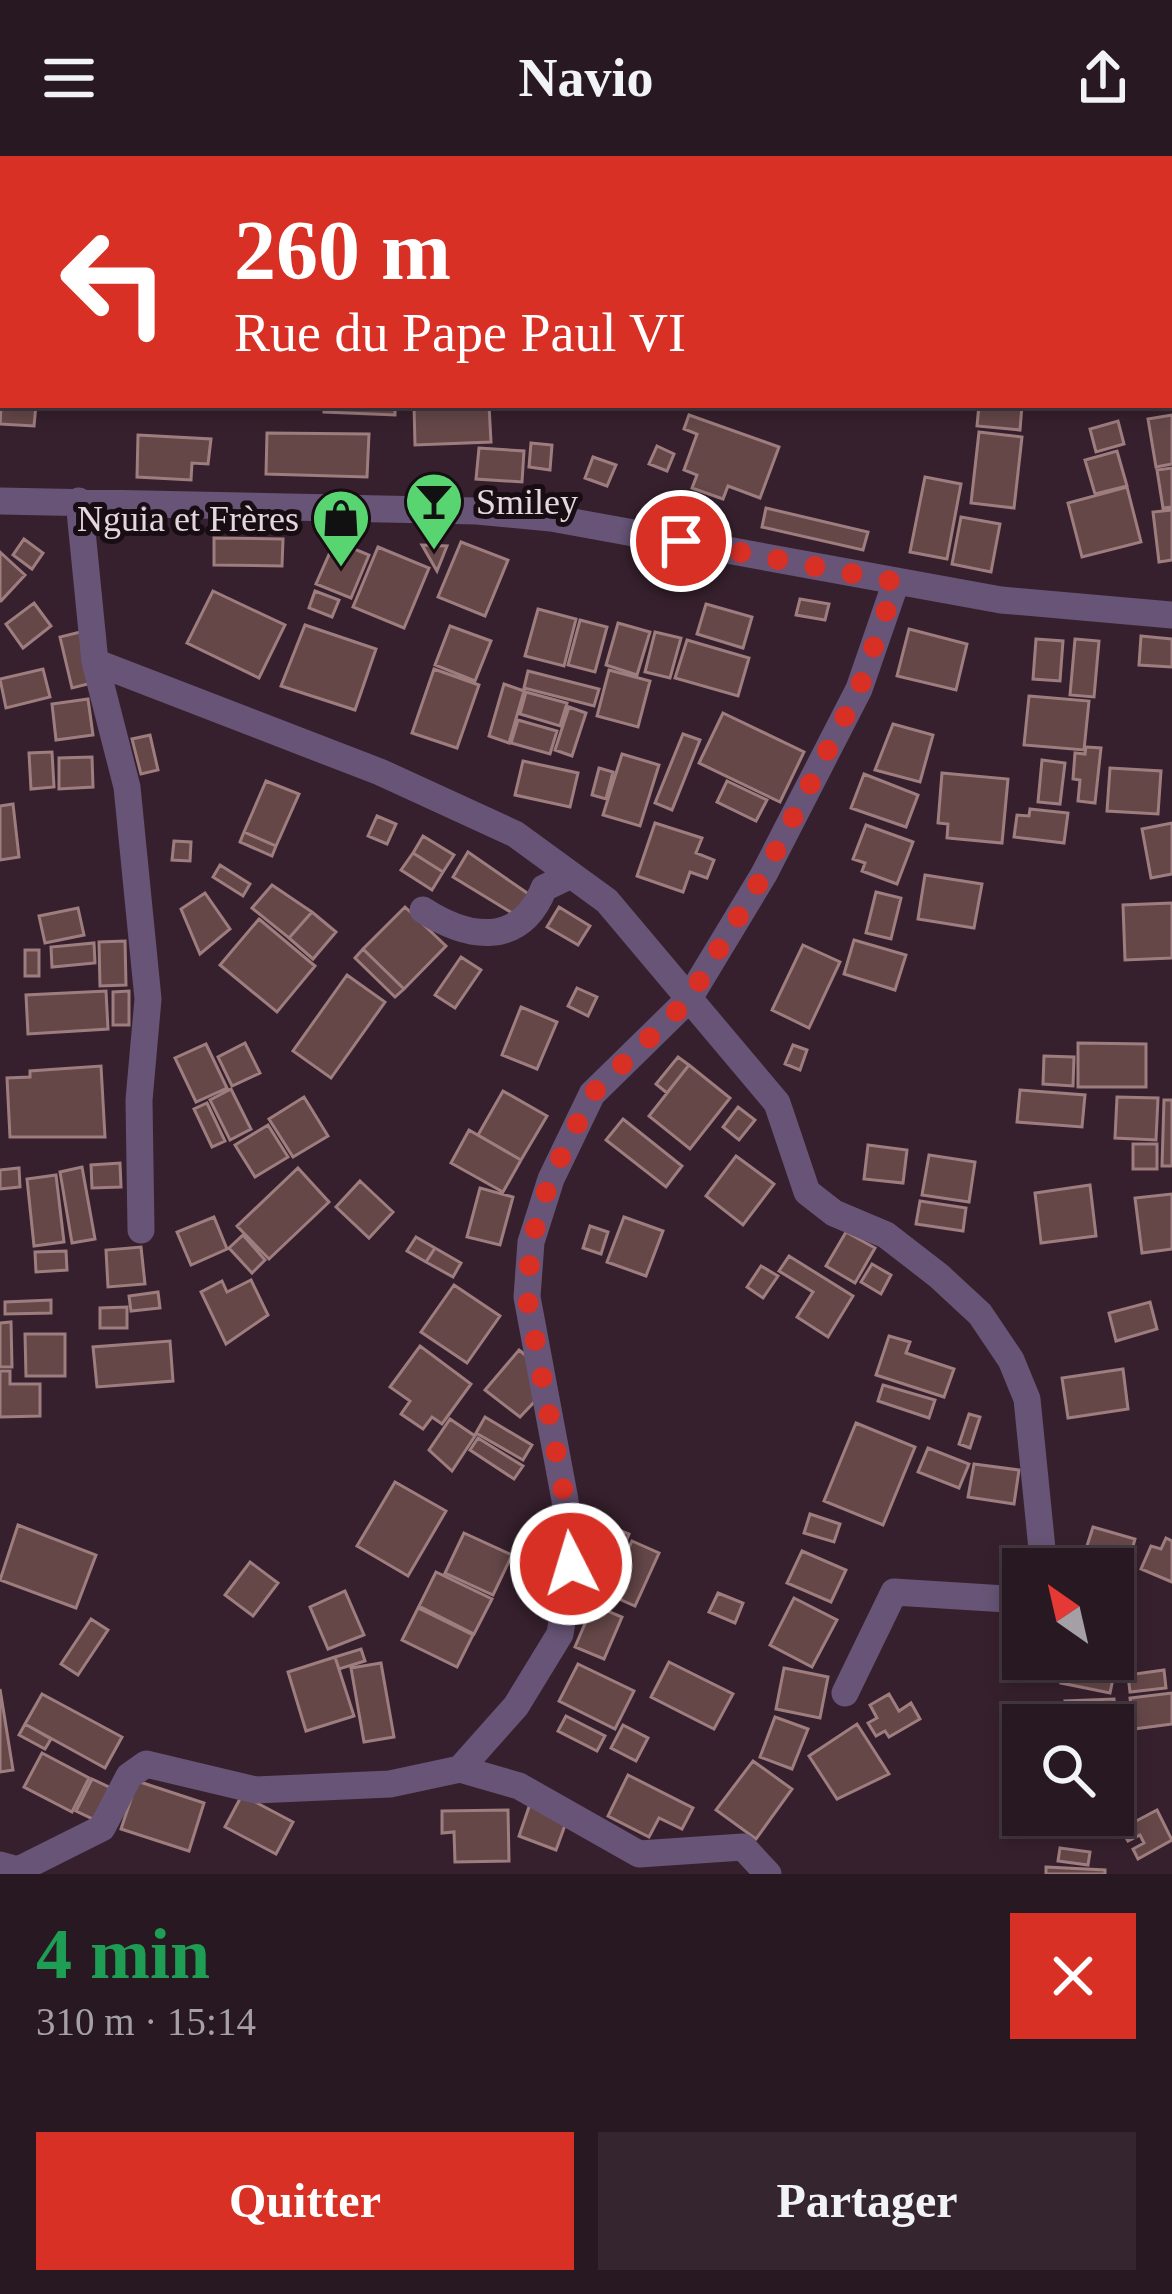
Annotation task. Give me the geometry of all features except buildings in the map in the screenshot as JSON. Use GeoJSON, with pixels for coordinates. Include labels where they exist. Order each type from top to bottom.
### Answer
{"type":"FeatureCollection","features":[{"type":"Feature","properties":{"kind":"street"},"geometry":{"type":"LineString","coordinates":[[0,501],[477,511],[551,518],[1060,608],[1172,615]]}},
{"type":"Feature","properties":{"kind":"street"},"geometry":{"type":"LineString","coordinates":[[79,501],[95,662],[127,787],[148,999],[139,1100],[141,1230]]}},
{"type":"Feature","properties":{"kind":"street"},"geometry":{"type":"LineString","coordinates":[[460,1769],[516,1706],[560,1634],[571,1564],[565,1500],[527,1297],[531,1242],[550,1179],[592,1094],[688,1000],[764,874],[859,689],[896,582]]}},
{"type":"Feature","properties":{"kind":"street"},"geometry":{"type":"LineString","coordinates":[[95,662],[399,781],[515,833],[607,901],[777,1102],[807,1192],[834,1213],[886,1235],[939,1276],[980,1314],[1011,1360],[1027,1399],[1042,1548]]}},
{"type":"Feature","properties":{"kind":"street"},"geometry":{"type":"LineString","coordinates":[[423,910],[454,930],[484,935],[520,921],[536,907],[544,888],[571,875]]}},
{"type":"Feature","properties":{"kind":"street"},"geometry":{"type":"LineString","coordinates":[[845,1693],[893,1592],[1002,1599]]}},
{"type":"Feature","properties":{"kind":"street"},"geometry":{"type":"LineString","coordinates":[[0,1865],[17,1870],[102,1828],[129,1776],[146,1764],[256,1790],[390,1784],[460,1769],[520,1786],[639,1853],[743,1847],[768,1874]]}},
{"type":"Feature","properties":{"kind":"place","name":"Smiley"},"geometry":{"type":"Point","coordinates":[434,552]}},
{"type":"Feature","properties":{"kind":"place","name":"Nguia et Frères"},"geometry":{"type":"Point","coordinates":[341,569]}},
{"type":"Feature","properties":{"kind":"route"},"geometry":{"type":"LineString","coordinates":[[571,1564],[565,1500],[527,1297],[531,1242],[550,1179],[592,1094],[688,1000],[764,874],[859,689],[896,582],[681,541]]}}]}
